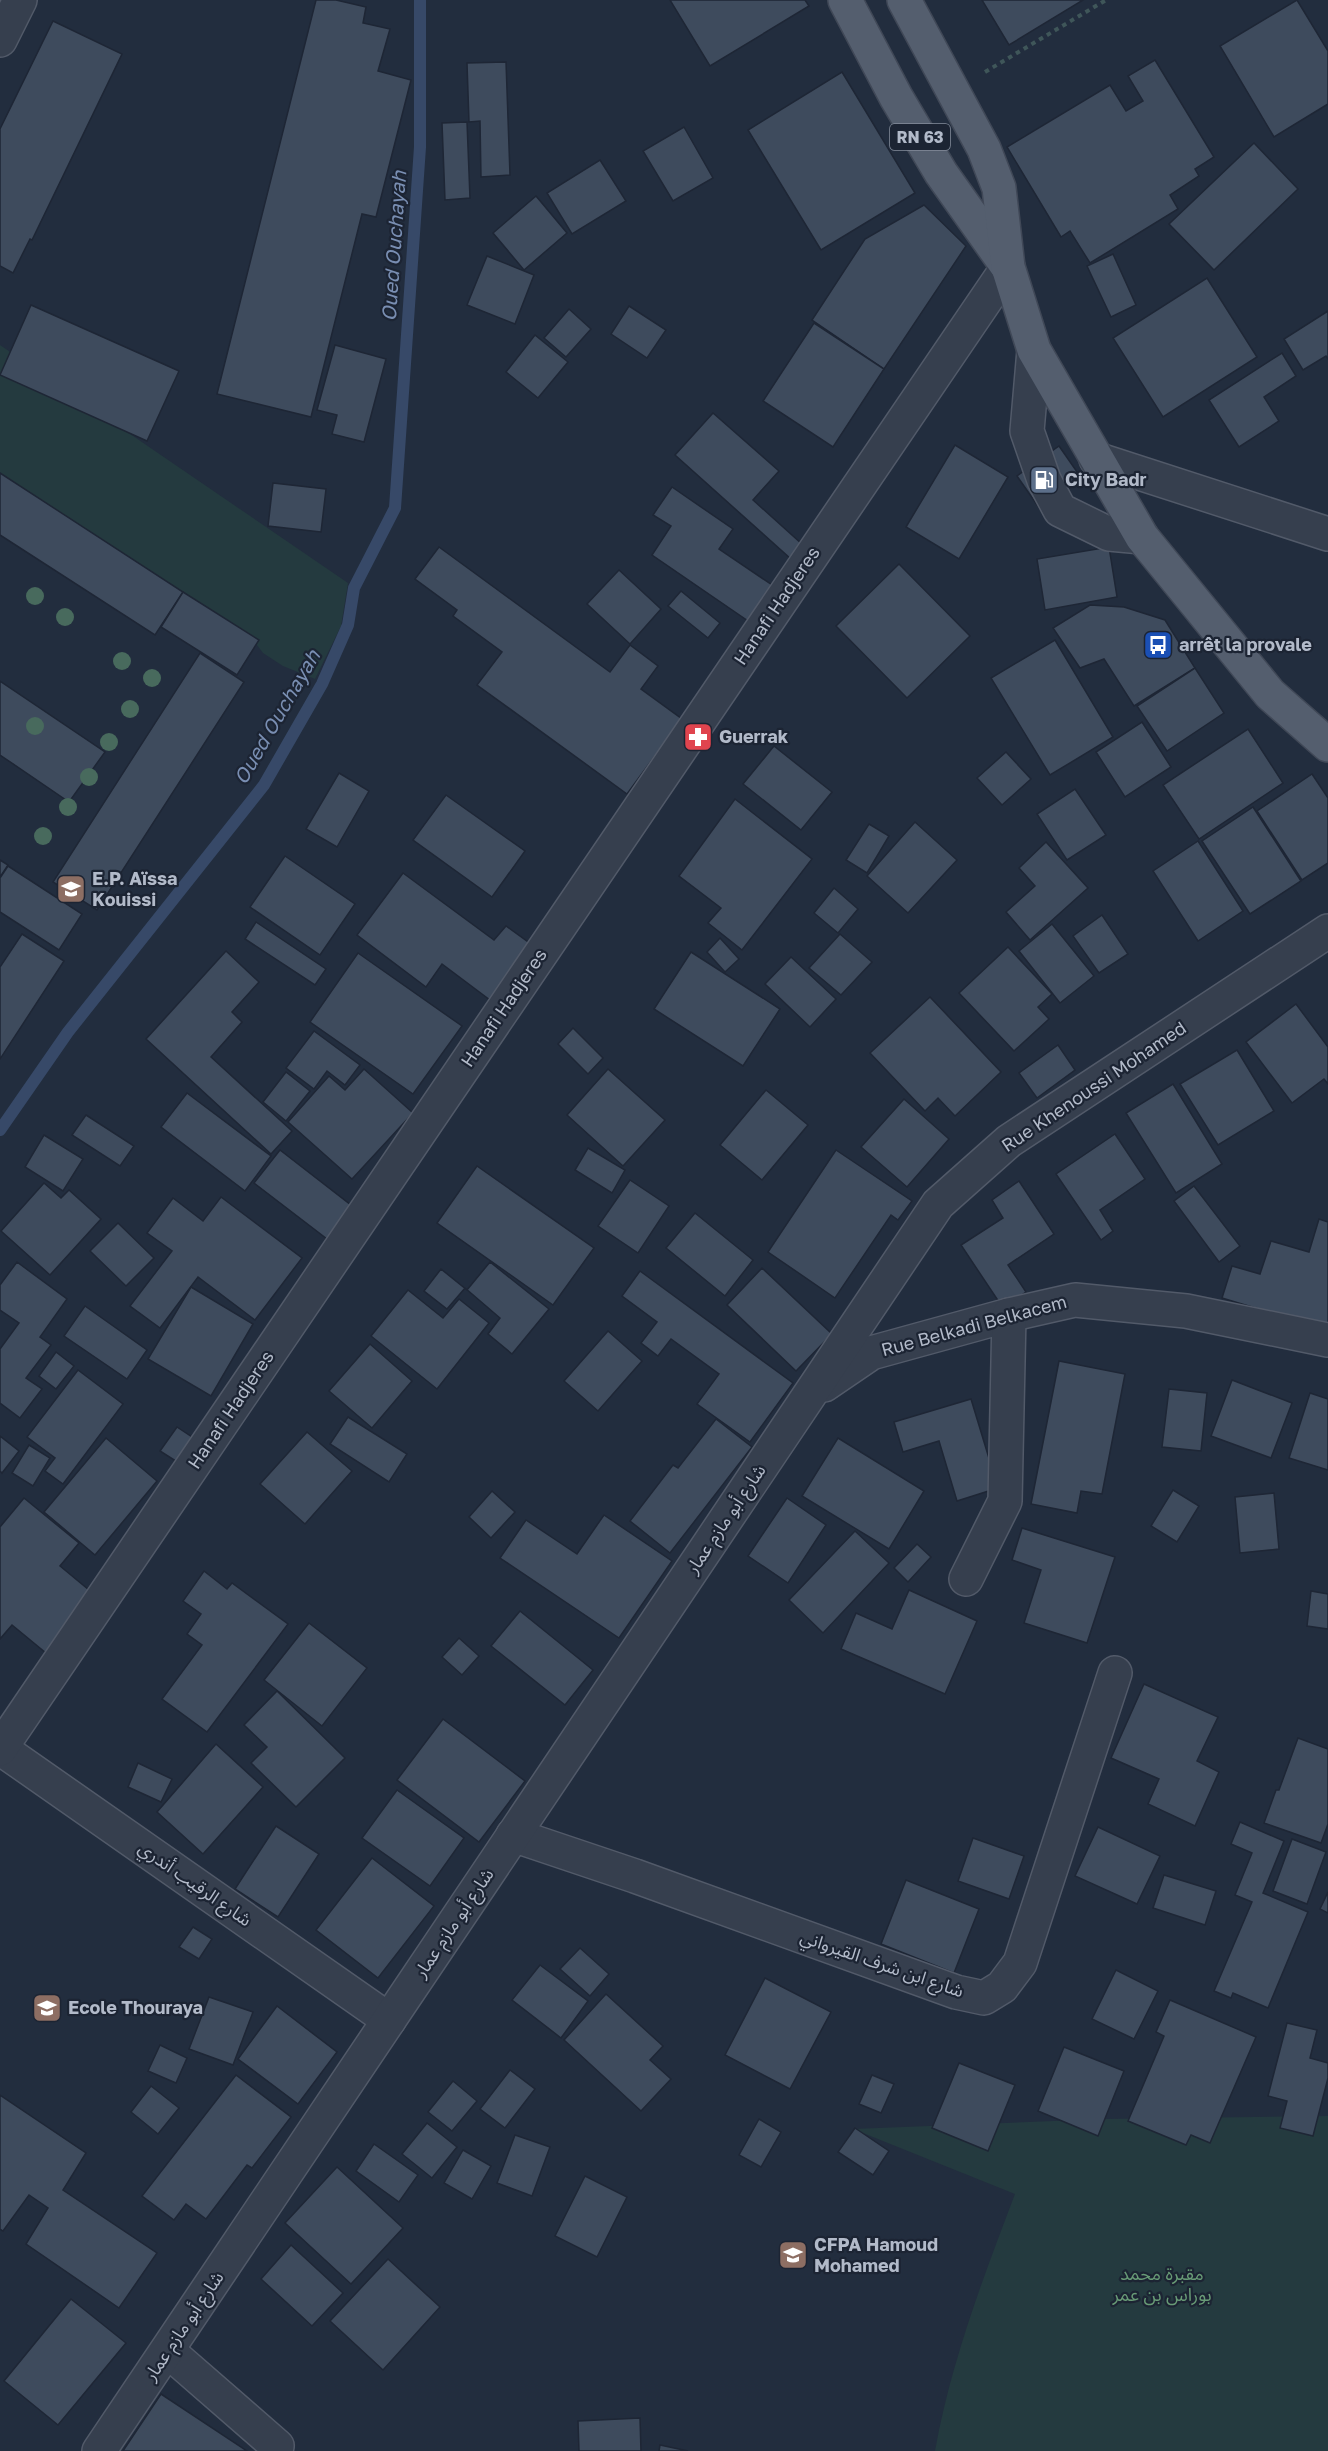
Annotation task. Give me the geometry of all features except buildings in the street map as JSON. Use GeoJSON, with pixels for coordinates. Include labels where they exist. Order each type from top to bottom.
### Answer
{"type":"FeatureCollection","features":[{"type":"Feature","properties":{"kind":"main road","name":"RN 63"},"geometry":{"type":"LineString","coordinates":[[845,0],[896,97],[941,173],[1008,267]]}},
{"type":"Feature","properties":{"kind":"main road","name":"RN 63"},"geometry":{"type":"LineString","coordinates":[[904,0],[984,149],[999,188],[1008,267]]}},
{"type":"Feature","properties":{"kind":"main road"},"geometry":{"type":"LineString","coordinates":[[1008,267],[1034,350],[1142,537],[1270,694],[1328,745]]}},
{"type":"Feature","properties":{"kind":"street"},"geometry":{"type":"LineString","coordinates":[[0,40],[20,0]]}},
{"type":"Feature","properties":{"kind":"street","name":"Hanafi Hadjeres"},"geometry":{"type":"LineString","coordinates":[[0,1749],[1008,267]]}},
{"type":"Feature","properties":{"kind":"street"},"geometry":{"type":"LineString","coordinates":[[1034,350],[1027,431],[1044,480],[1060,510],[1109,534],[1142,537]]}},
{"type":"Feature","properties":{"kind":"street"},"geometry":{"type":"LineString","coordinates":[[1096,459],[1328,534]]}},
{"type":"Feature","properties":{"kind":"street","name":"Rue Khenoussi Mohamed"},"geometry":{"type":"LineString","coordinates":[[810,1395],[938,1204],[1009,1141],[1328,931]]}},
{"type":"Feature","properties":{"kind":"street","name":"Rue Belkadi Belkacem"},"geometry":{"type":"LineString","coordinates":[[810,1395],[871,1353],[1009,1315],[1075,1300],[1186,1311],[1328,1340]]}},
{"type":"Feature","properties":{"kind":"street"},"geometry":{"type":"LineString","coordinates":[[966,1579],[1005,1501],[1009,1315]]}},
{"type":"Feature","properties":{"kind":"street","name":"شارع أبو مازم عمار"},"geometry":{"type":"LineString","coordinates":[[99,2451],[810,1395]]}},
{"type":"Feature","properties":{"kind":"street","name":"شارع ابن شرف القيرواني"},"geometry":{"type":"LineString","coordinates":[[513,1835],[646,1880],[956,1992],[984,1998],[1002,1987],[1020,1963],[1115,1673]]}},
{"type":"Feature","properties":{"kind":"street","name":"شارع الرقيب أندري"},"geometry":{"type":"LineString","coordinates":[[0,1749],[389,2020]]}},
{"type":"Feature","properties":{"kind":"street"},"geometry":{"type":"LineString","coordinates":[[168,2351],[277,2446],[276,2451]]}},
{"type":"Feature","properties":{"kind":"path"},"geometry":{"type":"LineString","coordinates":[[953,91],[1107,0]]}},
{"type":"Feature","properties":{"kind":"green space"},"geometry":{"type":"Polygon","coordinates":[[[0,345],[348,583],[341,626],[315,679],[283,666],[263,653],[254,641],[178,593],[0,473],[0,345]]]}},
{"type":"Feature","properties":{"kind":"green space","name":"مقبرة محمد بوراس بن عمر"},"geometry":{"type":"Polygon","coordinates":[[[1328,2116],[1328,2451],[935,2451],[959,2353],[1015,2194],[853,2129],[1104,2119],[1328,2116]]]}},
{"type":"Feature","properties":{"kind":"waterway","name":"Oued Ouchayah"},"geometry":{"type":"LineString","coordinates":[[0,1130],[68,1032],[264,785],[322,684],[348,625],[354,588],[395,508],[420,147],[420,0]]}},
{"type":"Feature","properties":{"kind":"place","name":"City Badr"},"geometry":{"type":"Point","coordinates":[1044,480]}},
{"type":"Feature","properties":{"kind":"place","name":"arrêt la provale"},"geometry":{"type":"Point","coordinates":[1158,645]}},
{"type":"Feature","properties":{"kind":"place","name":"Guerrak"},"geometry":{"type":"Point","coordinates":[698,737]}},
{"type":"Feature","properties":{"kind":"place","name":"E.P. Aïssa Kouissi"},"geometry":{"type":"Point","coordinates":[71,889]}},
{"type":"Feature","properties":{"kind":"place","name":"Ecole Thouraya"},"geometry":{"type":"Point","coordinates":[47,2008]}},
{"type":"Feature","properties":{"kind":"place","name":"CFPA Hamoud Mohamed"},"geometry":{"type":"Point","coordinates":[793,2255]}}]}
